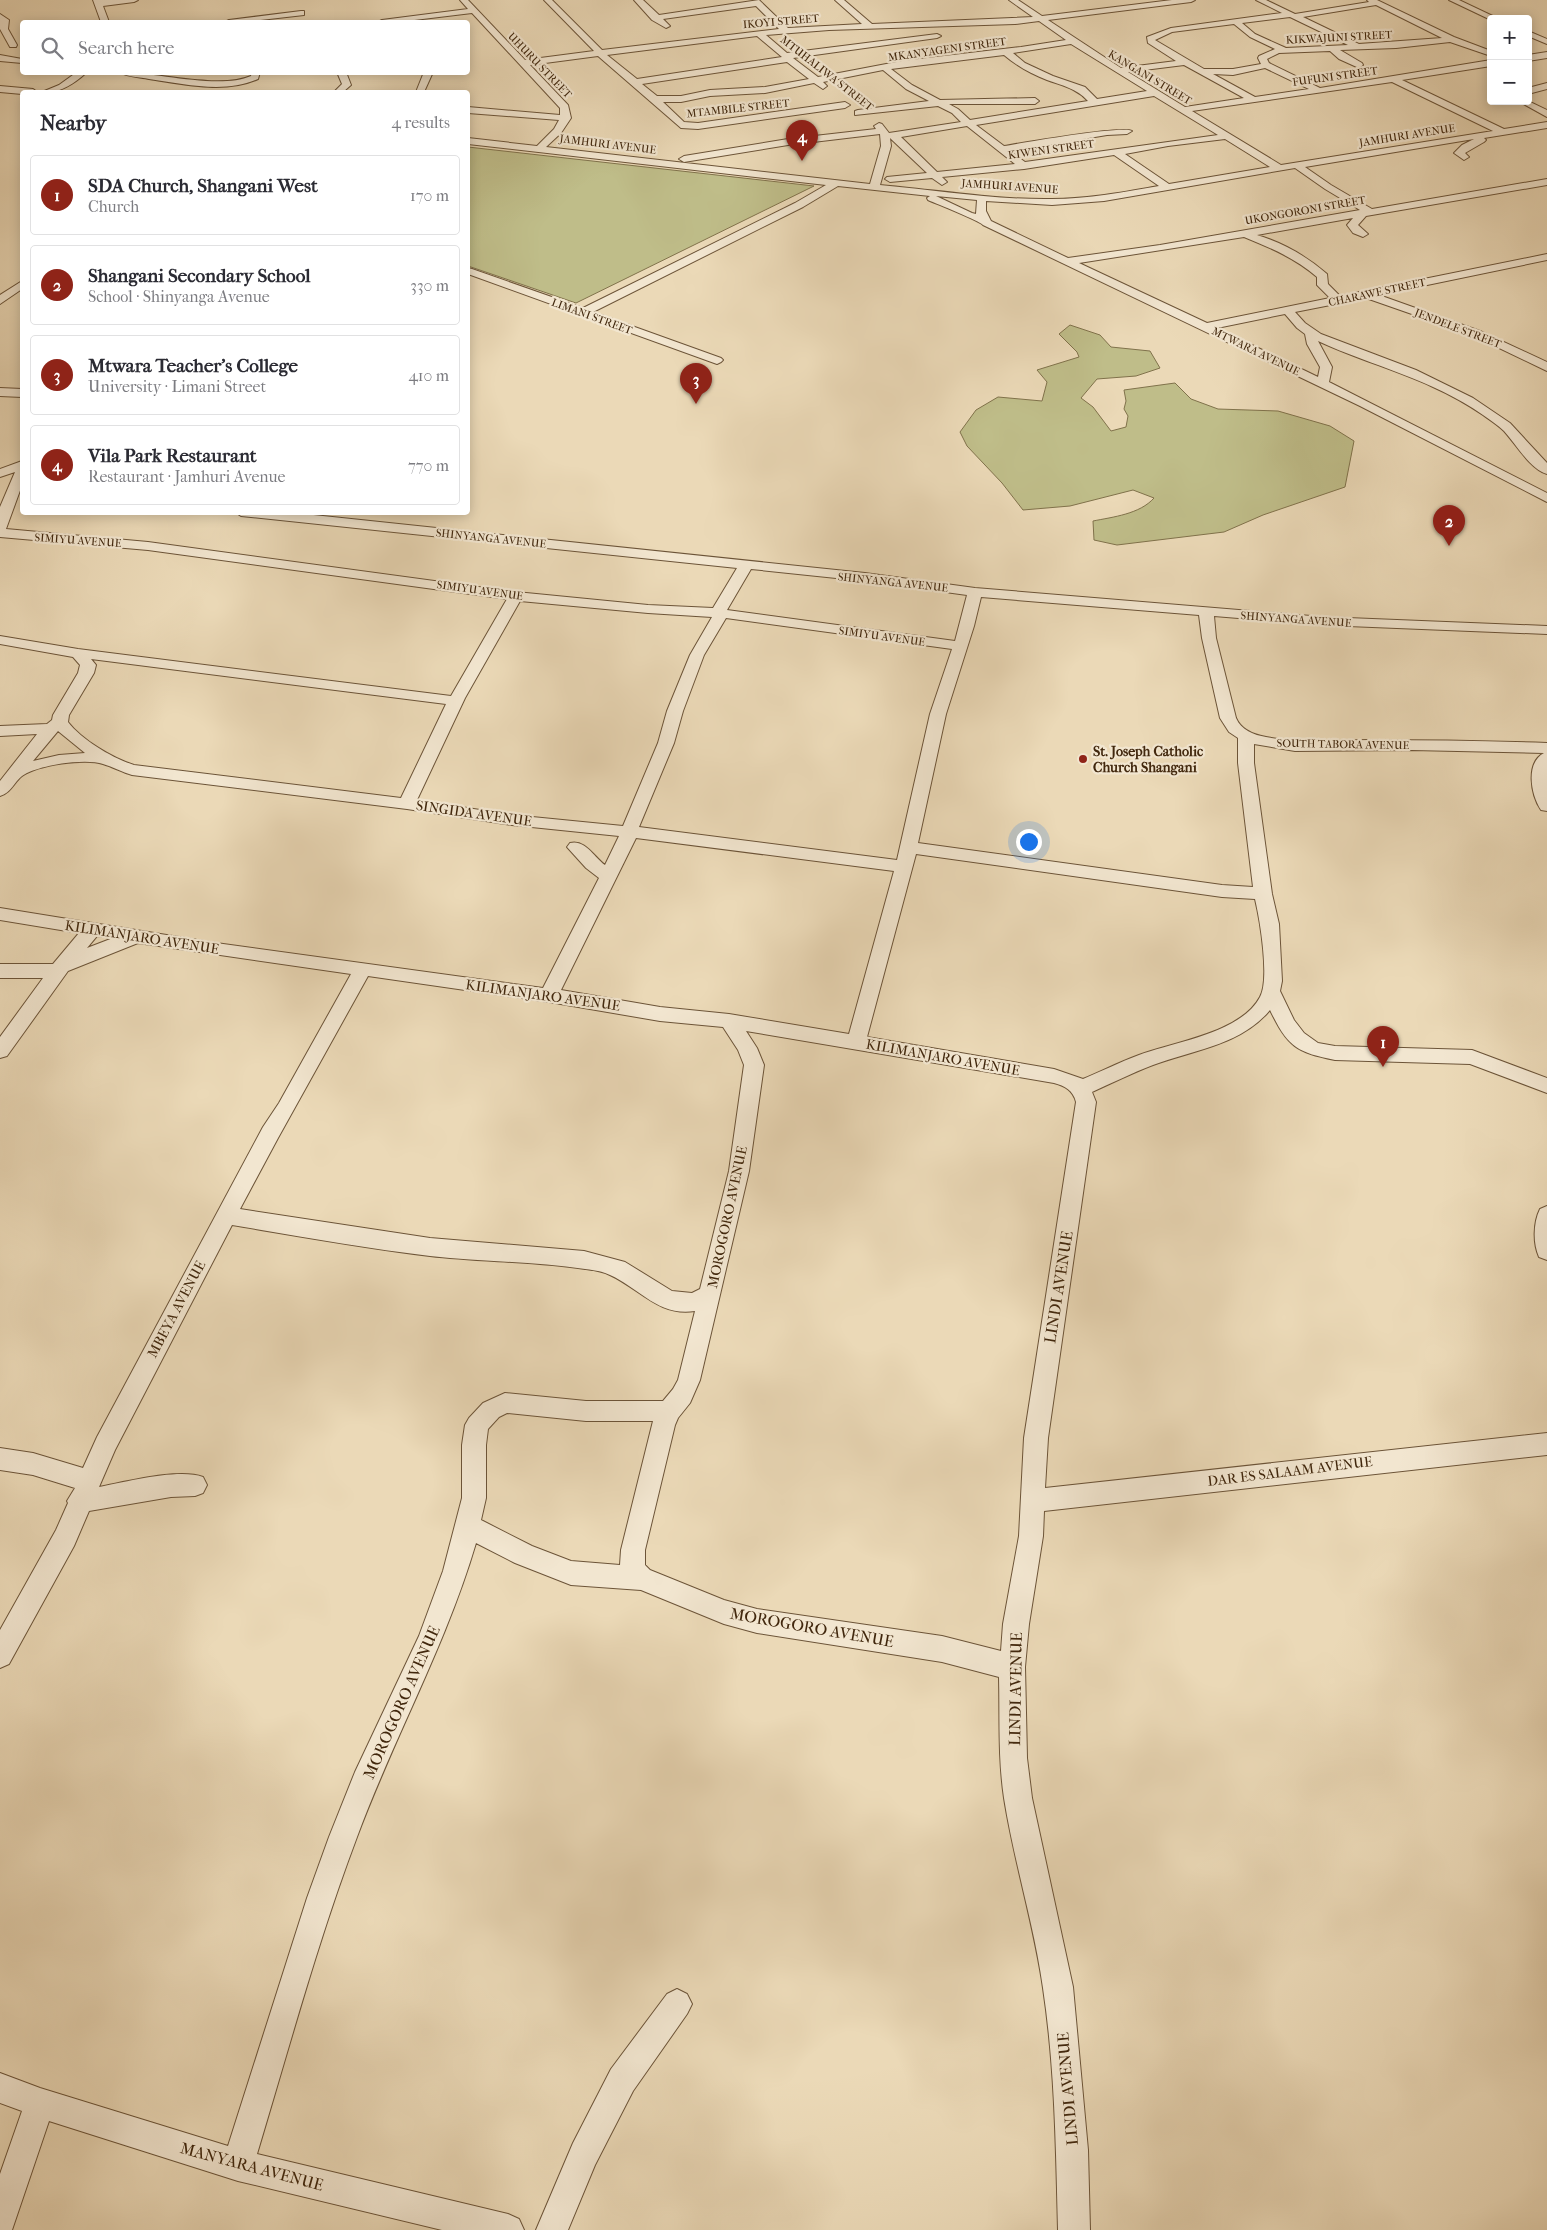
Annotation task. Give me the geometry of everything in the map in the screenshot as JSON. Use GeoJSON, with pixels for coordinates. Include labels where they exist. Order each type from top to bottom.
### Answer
{"type":"FeatureCollection","features":[{"type":"Feature","properties":{"kind":"street"},"geometry":{"type":"LineString","coordinates":[[104,20],[97,2],[134,0]]}},
{"type":"Feature","properties":{"kind":"street","name":"UHURU STREET"},"geometry":{"type":"LineString","coordinates":[[464,0],[564,104],[566,118],[556,132],[539,149]]}},
{"type":"Feature","properties":{"kind":"street","name":"MTAMBILE STREET"},"geometry":{"type":"LineString","coordinates":[[548,0],[601,54],[636,82],[681,125],[692,127],[846,105]]}},
{"type":"Feature","properties":{"kind":"street"},"geometry":{"type":"LineString","coordinates":[[638,0],[655,18],[688,42]]}},
{"type":"Feature","properties":{"kind":"street"},"geometry":{"type":"LineString","coordinates":[[839,0],[870,27]]}},
{"type":"Feature","properties":{"kind":"street","name":"KANGANI STREET"},"geometry":{"type":"LineString","coordinates":[[1013,0],[1119,72],[1229,136],[1279,168]]}},
{"type":"Feature","properties":{"kind":"street","name":"IKOYI STREET"},"geometry":{"type":"LineString","coordinates":[[523,63],[760,33],[1040,20],[1191,0]]}},
{"type":"Feature","properties":{"kind":"street"},"geometry":{"type":"LineString","coordinates":[[1260,0],[1359,47]]}},
{"type":"Feature","properties":{"kind":"street"},"geometry":{"type":"LineString","coordinates":[[1453,0],[1487,15]]}},
{"type":"Feature","properties":{"kind":"street"},"geometry":{"type":"LineString","coordinates":[[1252,99],[1156,46],[1150,39],[1166,31],[1224,24],[1238,25],[1374,1],[1451,38],[1487,52]]}},
{"type":"Feature","properties":{"kind":"street"},"geometry":{"type":"LineString","coordinates":[[655,18],[755,2],[786,31]]}},
{"type":"Feature","properties":{"kind":"street"},"geometry":{"type":"LineString","coordinates":[[1156,5],[1173,12]]}},
{"type":"Feature","properties":{"kind":"street"},"geometry":{"type":"LineString","coordinates":[[241,20],[299,9],[307,20]]}},
{"type":"Feature","properties":{"kind":"street"},"geometry":{"type":"LineString","coordinates":[[408,20],[473,11]]}},
{"type":"Feature","properties":{"kind":"street"},"geometry":{"type":"LineString","coordinates":[[0,16],[5,20],[4,29],[13,45]]}},
{"type":"Feature","properties":{"kind":"street"},"geometry":{"type":"LineString","coordinates":[[1188,21],[1213,25]]}},
{"type":"Feature","properties":{"kind":"street"},"geometry":{"type":"LineString","coordinates":[[636,82],[787,57],[962,33],[921,25]]}},
{"type":"Feature","properties":{"kind":"street"},"geometry":{"type":"LineString","coordinates":[[1238,25],[1286,51]]}},
{"type":"Feature","properties":{"kind":"street","name":"MTUHALIWA STREET"},"geometry":{"type":"LineString","coordinates":[[760,33],[846,105],[904,148],[936,176],[946,187],[949,195]]}},
{"type":"Feature","properties":{"kind":"street"},"geometry":{"type":"LineString","coordinates":[[1532,35],[1547,42]]}},
{"type":"Feature","properties":{"kind":"street","name":"KIKWAJUNI STREET"},"geometry":{"type":"LineString","coordinates":[[1266,65],[1262,61],[1265,56],[1286,51],[1415,43],[1451,38]]}},
{"type":"Feature","properties":{"kind":"street","name":"MKANYAGENI STREET"},"geometry":{"type":"LineString","coordinates":[[884,67],[1006,52],[1073,41]]}},
{"type":"Feature","properties":{"kind":"street"},"geometry":{"type":"LineString","coordinates":[[0,47],[20,44]]}},
{"type":"Feature","properties":{"kind":"street"},"geometry":{"type":"LineString","coordinates":[[871,45],[902,64]]}},
{"type":"Feature","properties":{"kind":"street"},"geometry":{"type":"LineString","coordinates":[[1332,48],[1344,58],[1359,65]]}},
{"type":"Feature","properties":{"kind":"street"},"geometry":{"type":"LineString","coordinates":[[1006,52],[1022,65],[1069,85],[1135,96]]}},
{"type":"Feature","properties":{"kind":"street"},"geometry":{"type":"LineString","coordinates":[[1532,57],[1547,55]]}},
{"type":"Feature","properties":{"kind":"street"},"geometry":{"type":"LineString","coordinates":[[0,58],[20,61]]}},
{"type":"Feature","properties":{"kind":"street"},"geometry":{"type":"LineString","coordinates":[[1338,66],[1344,58]]}},
{"type":"Feature","properties":{"kind":"street"},"geometry":{"type":"LineString","coordinates":[[1119,72],[1188,62]]}},
{"type":"Feature","properties":{"kind":"street","name":"FUFUNI STREET"},"geometry":{"type":"LineString","coordinates":[[1182,110],[1392,80],[1487,64]]}},
{"type":"Feature","properties":{"kind":"street"},"geometry":{"type":"LineString","coordinates":[[1203,71],[1226,73],[1266,65],[1316,90]]}},
{"type":"Feature","properties":{"kind":"street"},"geometry":{"type":"LineString","coordinates":[[655,99],[681,99],[707,94],[765,90],[884,67]]}},
{"type":"Feature","properties":{"kind":"street","name":"MKANYAGENI STREET"},"geometry":{"type":"LineString","coordinates":[[884,67],[910,87],[955,111],[1024,166]]}},
{"type":"Feature","properties":{"kind":"street"},"geometry":{"type":"LineString","coordinates":[[51,90],[69,83],[79,75]]}},
{"type":"Feature","properties":{"kind":"street"},"geometry":{"type":"LineString","coordinates":[[147,75],[183,76],[211,83],[239,83],[252,80],[256,75]]}},
{"type":"Feature","properties":{"kind":"street"},"geometry":{"type":"LineString","coordinates":[[341,90],[347,85],[342,75]]}},
{"type":"Feature","properties":{"kind":"street"},"geometry":{"type":"LineString","coordinates":[[421,90],[428,75]]}},
{"type":"Feature","properties":{"kind":"street"},"geometry":{"type":"LineString","coordinates":[[1392,80],[1503,132]]}},
{"type":"Feature","properties":{"kind":"street"},"geometry":{"type":"LineString","coordinates":[[1054,90],[1069,85]]}},
{"type":"Feature","properties":{"kind":"street"},"geometry":{"type":"LineString","coordinates":[[1532,90],[1547,86]]}},
{"type":"Feature","properties":{"kind":"street"},"geometry":{"type":"LineString","coordinates":[[0,88],[20,90]]}},
{"type":"Feature","properties":{"kind":"street"},"geometry":{"type":"LineString","coordinates":[[1080,88],[1094,101]]}},
{"type":"Feature","properties":{"kind":"street"},"geometry":{"type":"LineString","coordinates":[[658,163],[769,142],[887,134],[969,124],[1094,101],[1154,93]]}},
{"type":"Feature","properties":{"kind":"street"},"geometry":{"type":"LineString","coordinates":[[858,113],[938,102],[1094,101]]}},
{"type":"Feature","properties":{"kind":"street"},"geometry":{"type":"LineString","coordinates":[[1530,105],[1547,114]]}},
{"type":"Feature","properties":{"kind":"street"},"geometry":{"type":"LineString","coordinates":[[900,108],[1006,111],[1035,106],[1056,109]]}},
{"type":"Feature","properties":{"kind":"street"},"geometry":{"type":"LineString","coordinates":[[470,110],[566,118]]}},
{"type":"Feature","properties":{"kind":"street"},"geometry":{"type":"LineString","coordinates":[[734,121],[751,127]]}},
{"type":"Feature","properties":{"kind":"street"},"geometry":{"type":"LineString","coordinates":[[1116,123],[1148,146]]}},
{"type":"Feature","properties":{"kind":"street","name":"JAMHURI AVENUE"},"geometry":{"type":"LineString","coordinates":[[470,141],[836,183],[875,184],[949,195],[1052,202],[1076,201],[1169,188],[1279,168],[1547,125]]}},
{"type":"Feature","properties":{"kind":"street"},"geometry":{"type":"LineString","coordinates":[[1522,129],[1542,137]]}},
{"type":"Feature","properties":{"kind":"street"},"geometry":{"type":"LineString","coordinates":[[1001,149],[1055,142],[1103,132],[1127,132]]}},
{"type":"Feature","properties":{"kind":"street"},"geometry":{"type":"LineString","coordinates":[[875,184],[886,146],[887,134]]}},
{"type":"Feature","properties":{"kind":"street","name":"KIWENI STREET"},"geometry":{"type":"LineString","coordinates":[[875,184],[1024,166],[1117,153],[1148,146],[1229,136]]}},
{"type":"Feature","properties":{"kind":"street"},"geometry":{"type":"LineString","coordinates":[[1464,157],[1459,153],[1465,147],[1489,137],[1522,140]]}},
{"type":"Feature","properties":{"kind":"street"},"geometry":{"type":"LineString","coordinates":[[1117,153],[1169,188]]}},
{"type":"Feature","properties":{"kind":"street"},"geometry":{"type":"LineString","coordinates":[[1297,165],[1367,212],[1353,223],[1328,218]]}},
{"type":"Feature","properties":{"kind":"street","name":"UKONGORONI STREET"},"geometry":{"type":"LineString","coordinates":[[1067,262],[1547,182]]}},
{"type":"Feature","properties":{"kind":"street"},"geometry":{"type":"LineString","coordinates":[[584,312],[799,205],[836,183]]}},
{"type":"Feature","properties":{"kind":"street","name":"MTWARA AVENUE"},"geometry":{"type":"LineString","coordinates":[[915,191],[968,215],[983,219],[1008,234],[1323,383],[1546,496]]}},
{"type":"Feature","properties":{"kind":"street"},"geometry":{"type":"LineString","coordinates":[[982,198],[981,212],[983,219]]}},
{"type":"Feature","properties":{"kind":"street"},"geometry":{"type":"LineString","coordinates":[[1353,223],[1353,228],[1363,234]]}},
{"type":"Feature","properties":{"kind":"street"},"geometry":{"type":"LineString","coordinates":[[1242,233],[1276,243],[1298,256],[1323,276],[1322,285],[1338,300]]}},
{"type":"Feature","properties":{"kind":"street","name":"CHARAWE STREET"},"geometry":{"type":"LineString","coordinates":[[1206,327],[1547,257]]}},
{"type":"Feature","properties":{"kind":"street","name":"LIMANI STREET"},"geometry":{"type":"LineString","coordinates":[[470,272],[717,360]]}},
{"type":"Feature","properties":{"kind":"street"},"geometry":{"type":"LineString","coordinates":[[0,301],[20,285]]}},
{"type":"Feature","properties":{"kind":"street","name":"JENDELE STREET"},"geometry":{"type":"LineString","coordinates":[[1366,294],[1476,333],[1547,367]]}},
{"type":"Feature","properties":{"kind":"street"},"geometry":{"type":"LineString","coordinates":[[1288,310],[1295,320],[1311,333],[1387,362],[1440,386],[1482,410],[1504,425],[1528,453],[1547,470]]}},
{"type":"Feature","properties":{"kind":"street"},"geometry":{"type":"LineString","coordinates":[[1311,333],[1313,344],[1326,368],[1323,383]]}},
{"type":"Feature","properties":{"kind":"street"},"geometry":{"type":"LineString","coordinates":[[1524,355],[1540,351]]}},
{"type":"Feature","properties":{"kind":"street"},"geometry":{"type":"LineString","coordinates":[[0,391],[20,393]]}},
{"type":"Feature","properties":{"kind":"street"},"geometry":{"type":"LineString","coordinates":[[0,474],[20,466]]}},
{"type":"Feature","properties":{"kind":"street"},"geometry":{"type":"LineString","coordinates":[[0,528],[20,476]]}},
{"type":"Feature","properties":{"kind":"street","name":"SHINYANGA AVENUE"},"geometry":{"type":"LineString","coordinates":[[292,515],[343,518],[909,582],[975,592],[1206,612],[1380,624],[1547,630]]}},
{"type":"Feature","properties":{"kind":"street","name":"SIMIYU AVENUE"},"geometry":{"type":"LineString","coordinates":[[0,533],[148,546],[516,596],[648,609],[720,613],[960,646]]}},
{"type":"Feature","properties":{"kind":"street"},"geometry":{"type":"LineString","coordinates":[[550,995],[610,877],[666,743],[675,711],[698,655],[746,565]]}},
{"type":"Feature","properties":{"kind":"street"},"geometry":{"type":"LineString","coordinates":[[856,1042],[909,847],[938,714],[967,626],[975,592]]}},
{"type":"Feature","properties":{"kind":"street"},"geometry":{"type":"LineString","coordinates":[[407,804],[433,744],[516,596]]}},
{"type":"Feature","properties":{"kind":"street"},"geometry":{"type":"LineString","coordinates":[[1082,1088],[1146,1060],[1226,1034],[1256,1015],[1269,999],[1273,981],[1270,924],[1263,894],[1246,763],[1246,736],[1236,730],[1230,723],[1209,638],[1206,612]]}},
{"type":"Feature","properties":{"kind":"street"},"geometry":{"type":"LineString","coordinates":[[0,640],[78,653],[456,701]]}},
{"type":"Feature","properties":{"kind":"street"},"geometry":{"type":"LineString","coordinates":[[0,791],[55,725],[86,673],[88,665],[78,653]]}},
{"type":"Feature","properties":{"kind":"street"},"geometry":{"type":"LineString","coordinates":[[0,731],[55,725]]}},
{"type":"Feature","properties":{"kind":"street","name":"SINGIDA AVENUE"},"geometry":{"type":"LineString","coordinates":[[55,725],[66,730],[104,759],[124,768],[177,777],[407,804],[512,820],[629,832],[903,866]]}},
{"type":"Feature","properties":{"kind":"street","name":"SOUTH TABORA AVENUE"},"geometry":{"type":"LineString","coordinates":[[1246,736],[1274,743],[1547,748]]}},
{"type":"Feature","properties":{"kind":"street"},"geometry":{"type":"LineString","coordinates":[[17,772],[42,762],[69,757],[104,759]]}},
{"type":"Feature","properties":{"kind":"street"},"geometry":{"type":"LineString","coordinates":[[1547,757],[1539,770],[1547,806]]}},
{"type":"Feature","properties":{"kind":"street"},"geometry":{"type":"LineString","coordinates":[[576,847],[592,864],[610,877]]}},
{"type":"Feature","properties":{"kind":"street"},"geometry":{"type":"LineString","coordinates":[[909,847],[1222,891],[1263,894]]}},
{"type":"Feature","properties":{"kind":"street","name":"KILIMANJARO AVENUE"},"geometry":{"type":"LineString","coordinates":[[0,914],[92,930],[550,995],[660,1014],[729,1021],[1054,1076],[1070,1080],[1082,1088]]}},
{"type":"Feature","properties":{"kind":"street"},"geometry":{"type":"LineString","coordinates":[[0,1051],[60,969],[92,930]]}},
{"type":"Feature","properties":{"kind":"street"},"geometry":{"type":"LineString","coordinates":[[0,971],[60,969],[90,954],[137,936]]}},
{"type":"Feature","properties":{"kind":"street","name":"MBEYA AVENUE"},"geometry":{"type":"LineString","coordinates":[[0,1655],[65,1538],[104,1445],[270,1134],[363,969]]}},
{"type":"Feature","properties":{"kind":"street"},"geometry":{"type":"LineString","coordinates":[[1271,991],[1294,1033],[1304,1045],[1312,1049],[1335,1053],[1472,1057],[1547,1086]]}},
{"type":"Feature","properties":{"kind":"street","name":"MOROGORO AVENUE"},"geometry":{"type":"LineString","coordinates":[[729,1021],[747,1048],[754,1065],[739,1171],[689,1380],[682,1396],[669,1411],[657,1446],[633,1550],[632,1562],[635,1572],[641,1578],[724,1612],[757,1622],[942,1649],[1012,1667]]}},
{"type":"Feature","properties":{"kind":"street","name":"LINDI AVENUE"},"geometry":{"type":"LineString","coordinates":[[1074,2230],[1072,2150],[1064,2040],[1058,1987],[1018,1798],[1014,1758],[1012,1667],[1016,1624],[1031,1536],[1036,1438],[1086,1102],[1082,1088]]}},
{"type":"Feature","properties":{"kind":"street"},"geometry":{"type":"LineString","coordinates":[[226,1215],[451,1250],[582,1259],[604,1263],[626,1271],[671,1302],[687,1304],[710,1295]]}},
{"type":"Feature","properties":{"kind":"street"},"geometry":{"type":"LineString","coordinates":[[1547,1215],[1545,1234],[1547,1251]]}},
{"type":"Feature","properties":{"kind":"street","name":"MOROGORO AVENUE"},"geometry":{"type":"LineString","coordinates":[[238,2164],[321,1898],[337,1854],[365,1782],[442,1612],[468,1526],[474,1490],[476,1429],[480,1420],[496,1406],[512,1403],[586,1411],[669,1411]]}},
{"type":"Feature","properties":{"kind":"street","name":"DAR ES SALAAM AVENUE"},"geometry":{"type":"LineString","coordinates":[[1033,1501],[1547,1444]]}},
{"type":"Feature","properties":{"kind":"street"},"geometry":{"type":"LineString","coordinates":[[0,1459],[33,1464],[84,1491],[195,1485]]}},
{"type":"Feature","properties":{"kind":"street"},"geometry":{"type":"LineString","coordinates":[[468,1526],[524,1555],[571,1573],[641,1578]]}},
{"type":"Feature","properties":{"kind":"street"},"geometry":{"type":"LineString","coordinates":[[552,2230],[584,2154],[622,2080],[677,2004]]}},
{"type":"Feature","properties":{"kind":"street","name":"MANYARA AVENUE"},"geometry":{"type":"LineString","coordinates":[[0,2088],[40,2104],[238,2164],[508,2230]]}},
{"type":"Feature","properties":{"kind":"street"},"geometry":{"type":"LineString","coordinates":[[0,2220],[40,2104]]}},
{"type":"Feature","properties":{"kind":"shaded area"},"geometry":{"type":"Polygon","coordinates":[[[470,147],[814,186],[576,303],[470,267],[470,147]]]}},
{"type":"Feature","properties":{"kind":"shaded area"},"geometry":{"type":"Polygon","coordinates":[[[1070,325],[1100,335],[1111,347],[1150,351],[1160,368],[1136,376],[1097,379],[1081,398],[1093,407],[1111,431],[1126,427],[1128,416],[1124,409],[1126,401],[1124,390],[1175,383],[1191,399],[1218,409],[1278,411],[1330,426],[1354,441],[1345,487],[1263,515],[1224,532],[1117,545],[1094,540],[1093,521],[1134,511],[1154,498],[1133,490],[1070,506],[1023,510],[1002,483],[967,446],[960,432],[976,410],[998,397],[1042,401],[1047,382],[1037,370],[1079,357],[1077,352],[1059,334],[1070,325]]]}},
{"type":"Feature","properties":{"kind":"place","name":"Vila Park Restaurant"},"geometry":{"type":"Point","coordinates":[802,161]}},
{"type":"Feature","properties":{"kind":"place","name":"Mtwara Teacher's College"},"geometry":{"type":"Point","coordinates":[696,404]}},
{"type":"Feature","properties":{"kind":"place","name":"Shangani Secondary School"},"geometry":{"type":"Point","coordinates":[1449,546]}},
{"type":"Feature","properties":{"kind":"place","name":"St. Joseph Catholic Church Shangani"},"geometry":{"type":"Point","coordinates":[1083,759]}},
{"type":"Feature","properties":{"kind":"place","name":"SDA Church, Shangani West"},"geometry":{"type":"Point","coordinates":[1383,1067]}}]}
